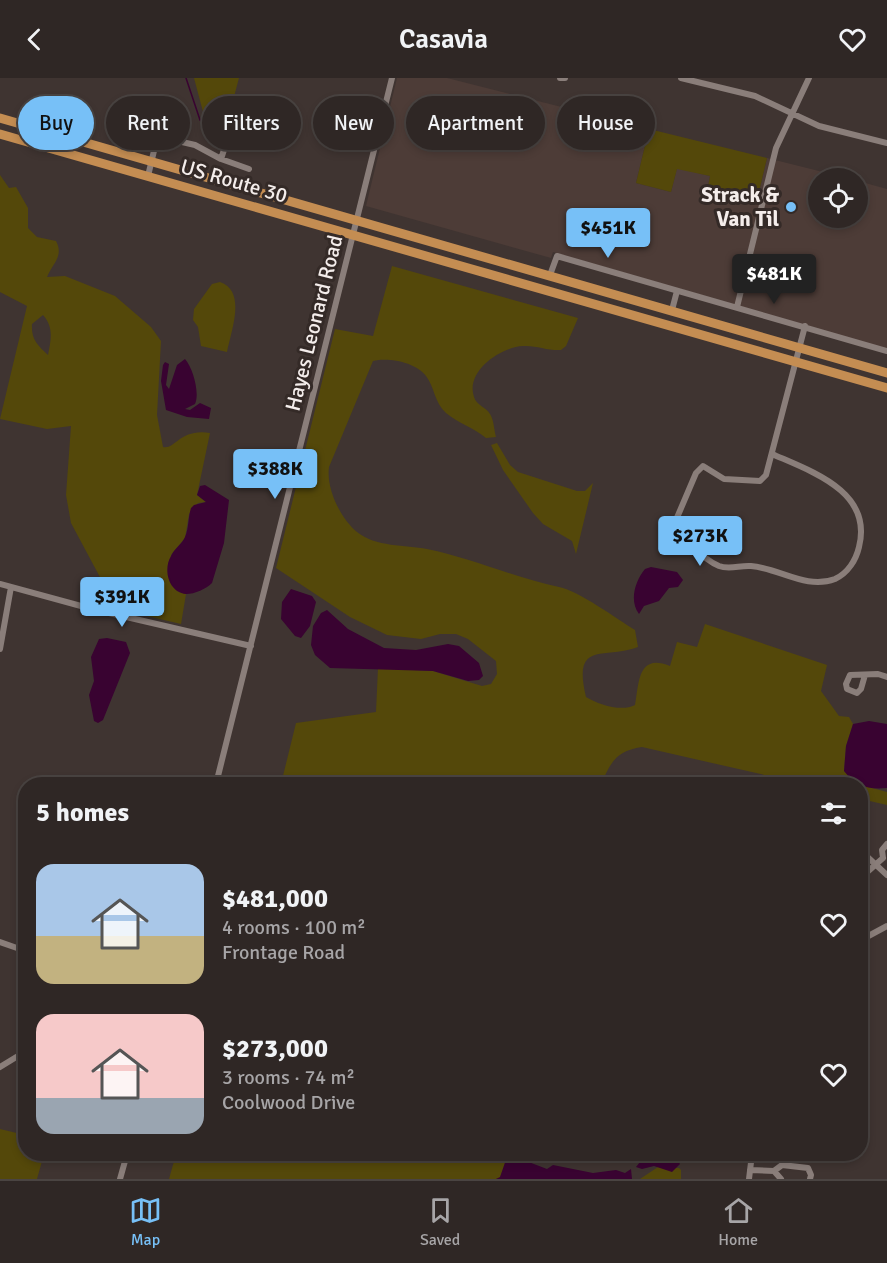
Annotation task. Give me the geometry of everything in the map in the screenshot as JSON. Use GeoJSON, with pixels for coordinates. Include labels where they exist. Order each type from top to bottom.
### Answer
{"type":"FeatureCollection","features":[{"type":"Feature","properties":{"kind":"highway"},"geometry":{"type":"LineString","coordinates":[[0,118],[887,373]]}},
{"type":"Feature","properties":{"kind":"highway","name":"US Route 30"},"geometry":{"type":"LineString","coordinates":[[0,134],[887,388]]}},
{"type":"Feature","properties":{"kind":"street","name":"Hayes Leonard Road"},"geometry":{"type":"LineString","coordinates":[[218,777],[392,78]]}},
{"type":"Feature","properties":{"kind":"street"},"geometry":{"type":"LineString","coordinates":[[560,78],[565,78]]}},
{"type":"Feature","properties":{"kind":"street"},"geometry":{"type":"LineString","coordinates":[[681,78],[755,96],[829,130],[887,143]]}},
{"type":"Feature","properties":{"kind":"street"},"geometry":{"type":"LineString","coordinates":[[737,307],[772,160],[809,78]]}},
{"type":"Feature","properties":{"kind":"street"},"geometry":{"type":"LineString","coordinates":[[190,144],[221,159],[249,169]]}},
{"type":"Feature","properties":{"kind":"street"},"geometry":{"type":"LineString","coordinates":[[148,176],[155,150]]}},
{"type":"Feature","properties":{"kind":"street"},"geometry":{"type":"LineString","coordinates":[[221,159],[224,150]]}},
{"type":"Feature","properties":{"kind":"street"},"geometry":{"type":"LineString","coordinates":[[550,275],[557,256],[887,351]]}},
{"type":"Feature","properties":{"kind":"street"},"geometry":{"type":"LineString","coordinates":[[672,310],[677,291]]}},
{"type":"Feature","properties":{"kind":"street"},"geometry":{"type":"LineString","coordinates":[[772,454],[837,487],[858,510],[862,522],[859,548],[853,563],[841,576],[828,581],[811,582],[752,566],[720,566],[696,548],[680,529],[676,520],[699,469],[707,467],[724,479],[754,482],[766,475],[805,326]]}},
{"type":"Feature","properties":{"kind":"street"},"geometry":{"type":"LineString","coordinates":[[0,584],[251,646]]}},
{"type":"Feature","properties":{"kind":"street"},"geometry":{"type":"LineString","coordinates":[[0,649],[11,587]]}},
{"type":"Feature","properties":{"kind":"street"},"geometry":{"type":"LineString","coordinates":[[865,675],[878,674],[887,677]]}},
{"type":"Feature","properties":{"kind":"street"},"geometry":{"type":"LineString","coordinates":[[868,870],[885,859],[882,850],[887,844]]}},
{"type":"Feature","properties":{"kind":"street"},"geometry":{"type":"LineString","coordinates":[[868,857],[887,875]]}},
{"type":"Feature","properties":{"kind":"street"},"geometry":{"type":"LineString","coordinates":[[868,937],[886,929]]}},
{"type":"Feature","properties":{"kind":"street"},"geometry":{"type":"LineString","coordinates":[[0,942],[18,949]]}},
{"type":"Feature","properties":{"kind":"street"},"geometry":{"type":"LineString","coordinates":[[0,1067],[18,1056]]}},
{"type":"Feature","properties":{"kind":"street"},"geometry":{"type":"LineString","coordinates":[[120,1179],[125,1161]]}},
{"type":"Feature","properties":{"kind":"street"},"geometry":{"type":"LineString","coordinates":[[749,1179],[751,1161]]}},
{"type":"Feature","properties":{"kind":"street"},"geometry":{"type":"LineString","coordinates":[[750,1170],[774,1171],[782,1165],[806,1167],[811,1172],[810,1179]]}},
{"type":"Feature","properties":{"kind":"street"},"geometry":{"type":"LineString","coordinates":[[774,1171],[781,1179]]}},
{"type":"Feature","properties":{"kind":"shaded area"},"geometry":{"type":"Polygon","coordinates":[[[194,78],[239,78],[234,96],[202,96],[202,108],[194,78]]]}},
{"type":"Feature","properties":{"kind":"shaded area"},"geometry":{"type":"Polygon","coordinates":[[[397,78],[447,78],[518,96],[406,96],[406,150],[545,150],[545,103],[557,106],[557,150],[644,150],[636,183],[671,192],[677,168],[710,176],[708,187],[757,200],[767,158],[808,168],[808,228],[868,228],[868,184],[887,189],[887,349],[553,252],[551,258],[366,206],[380,150],[394,150],[393,96],[397,78]]]}},
{"type":"Feature","properties":{"kind":"shaded area"},"geometry":{"type":"Polygon","coordinates":[[[655,130],[767,158],[757,200],[708,187],[710,176],[677,169],[671,192],[636,183],[644,150],[655,150],[655,130]]]}},
{"type":"Feature","properties":{"kind":"shaded area"},"geometry":{"type":"Polygon","coordinates":[[[0,175],[9,188],[16,187],[28,208],[28,228],[37,237],[56,241],[59,251],[57,259],[47,277],[65,276],[115,296],[151,327],[161,341],[157,415],[163,447],[185,436],[200,432],[210,433],[197,495],[206,502],[198,503],[189,514],[185,538],[171,555],[177,591],[186,594],[181,624],[117,609],[71,523],[66,495],[71,426],[47,429],[0,419],[27,306],[0,292],[0,175]],[[43,315],[32,324],[32,329],[36,341],[48,355],[51,334],[43,315]]]}},
{"type":"Feature","properties":{"kind":"shaded area"},"geometry":{"type":"Polygon","coordinates":[[[392,266],[578,318],[566,346],[561,350],[528,346],[514,347],[495,356],[480,370],[473,387],[474,397],[490,414],[496,437],[486,438],[446,413],[439,404],[426,376],[416,367],[394,360],[373,361],[329,467],[332,493],[345,519],[357,532],[364,537],[391,545],[444,553],[567,590],[587,599],[635,630],[638,647],[594,655],[588,659],[584,667],[586,697],[604,705],[624,708],[635,705],[639,680],[645,667],[651,663],[670,666],[677,642],[697,647],[705,624],[827,665],[821,691],[839,716],[849,717],[853,724],[846,746],[844,771],[851,777],[773,777],[642,747],[620,755],[604,777],[283,777],[296,723],[376,712],[378,668],[433,671],[482,686],[491,684],[497,674],[496,661],[468,639],[456,634],[440,634],[421,639],[387,635],[350,617],[276,568],[335,329],[373,336],[392,266]]]}},
{"type":"Feature","properties":{"kind":"shaded area"},"geometry":{"type":"Polygon","coordinates":[[[220,282],[233,294],[235,303],[234,323],[227,352],[201,346],[198,327],[193,320],[194,309],[212,284],[220,282]]]}},
{"type":"Feature","properties":{"kind":"shaded area"},"geometry":{"type":"Polygon","coordinates":[[[185,359],[193,374],[197,394],[195,404],[185,409],[190,410],[200,403],[211,408],[209,419],[187,417],[166,410],[161,381],[163,365],[165,362],[169,364],[166,385],[169,389],[177,365],[185,359]]]}},
{"type":"Feature","properties":{"kind":"shaded area"},"geometry":{"type":"Polygon","coordinates":[[[497,443],[510,465],[518,472],[577,491],[585,491],[593,483],[576,554],[572,541],[543,524],[533,513],[503,470],[491,445],[497,443]]]}},
{"type":"Feature","properties":{"kind":"shaded area"},"geometry":{"type":"Polygon","coordinates":[[[205,485],[229,500],[224,543],[212,583],[200,591],[186,594],[171,585],[167,567],[172,553],[185,537],[191,508],[206,502],[197,495],[200,486],[205,485]]]}},
{"type":"Feature","properties":{"kind":"shaded area"},"geometry":{"type":"Polygon","coordinates":[[[651,567],[677,572],[683,580],[678,587],[669,588],[659,601],[644,606],[639,614],[634,603],[634,591],[641,574],[645,569],[651,567]]]}},
{"type":"Feature","properties":{"kind":"shaded area"},"geometry":{"type":"Polygon","coordinates":[[[291,589],[312,596],[316,602],[310,626],[301,638],[295,636],[281,619],[282,602],[291,589]]]}},
{"type":"Feature","properties":{"kind":"shaded area"},"geometry":{"type":"Polygon","coordinates":[[[327,610],[348,629],[384,648],[416,650],[448,644],[459,646],[479,663],[483,676],[479,680],[468,681],[433,671],[330,668],[315,655],[311,645],[313,626],[321,613],[327,610]]]}},
{"type":"Feature","properties":{"kind":"shaded area"},"geometry":{"type":"Polygon","coordinates":[[[107,638],[126,642],[130,653],[103,720],[98,723],[94,721],[89,695],[94,681],[91,657],[99,639],[107,638]]]}},
{"type":"Feature","properties":{"kind":"shaded area"},"geometry":{"type":"Polygon","coordinates":[[[869,721],[887,724],[887,788],[868,787],[868,777],[850,777],[844,771],[846,746],[853,724],[869,721]]]}},
{"type":"Feature","properties":{"kind":"shaded area"},"geometry":{"type":"Polygon","coordinates":[[[868,787],[887,792],[887,805],[868,801],[868,787]]]}},
{"type":"Feature","properties":{"kind":"shaded area"},"geometry":{"type":"Polygon","coordinates":[[[0,1129],[18,1133],[18,1161],[42,1161],[37,1179],[0,1179],[0,1129]]]}},
{"type":"Feature","properties":{"kind":"shaded area"},"geometry":{"type":"Polygon","coordinates":[[[174,1161],[506,1161],[500,1178],[496,1179],[169,1179],[174,1161]]]}},
{"type":"Feature","properties":{"kind":"shaded area"},"geometry":{"type":"Polygon","coordinates":[[[506,1161],[526,1161],[547,1169],[553,1165],[593,1173],[616,1170],[625,1173],[631,1169],[632,1179],[496,1179],[500,1177],[506,1161]]]}},
{"type":"Feature","properties":{"kind":"shaded area"},"geometry":{"type":"Polygon","coordinates":[[[678,1161],[680,1164],[672,1172],[654,1166],[642,1169],[636,1167],[640,1162],[678,1161]]]}},
{"type":"Feature","properties":{"kind":"shaded area"},"geometry":{"type":"Polygon","coordinates":[[[658,1167],[679,1168],[681,1179],[640,1179],[658,1167]]]}},
{"type":"Feature","properties":{"kind":"waterway"},"geometry":{"type":"LineString","coordinates":[[186,78],[200,120]]}},
{"type":"Feature","properties":{"kind":"place","name":"Strack & Van Til"},"geometry":{"type":"Point","coordinates":[791,207]}}]}
